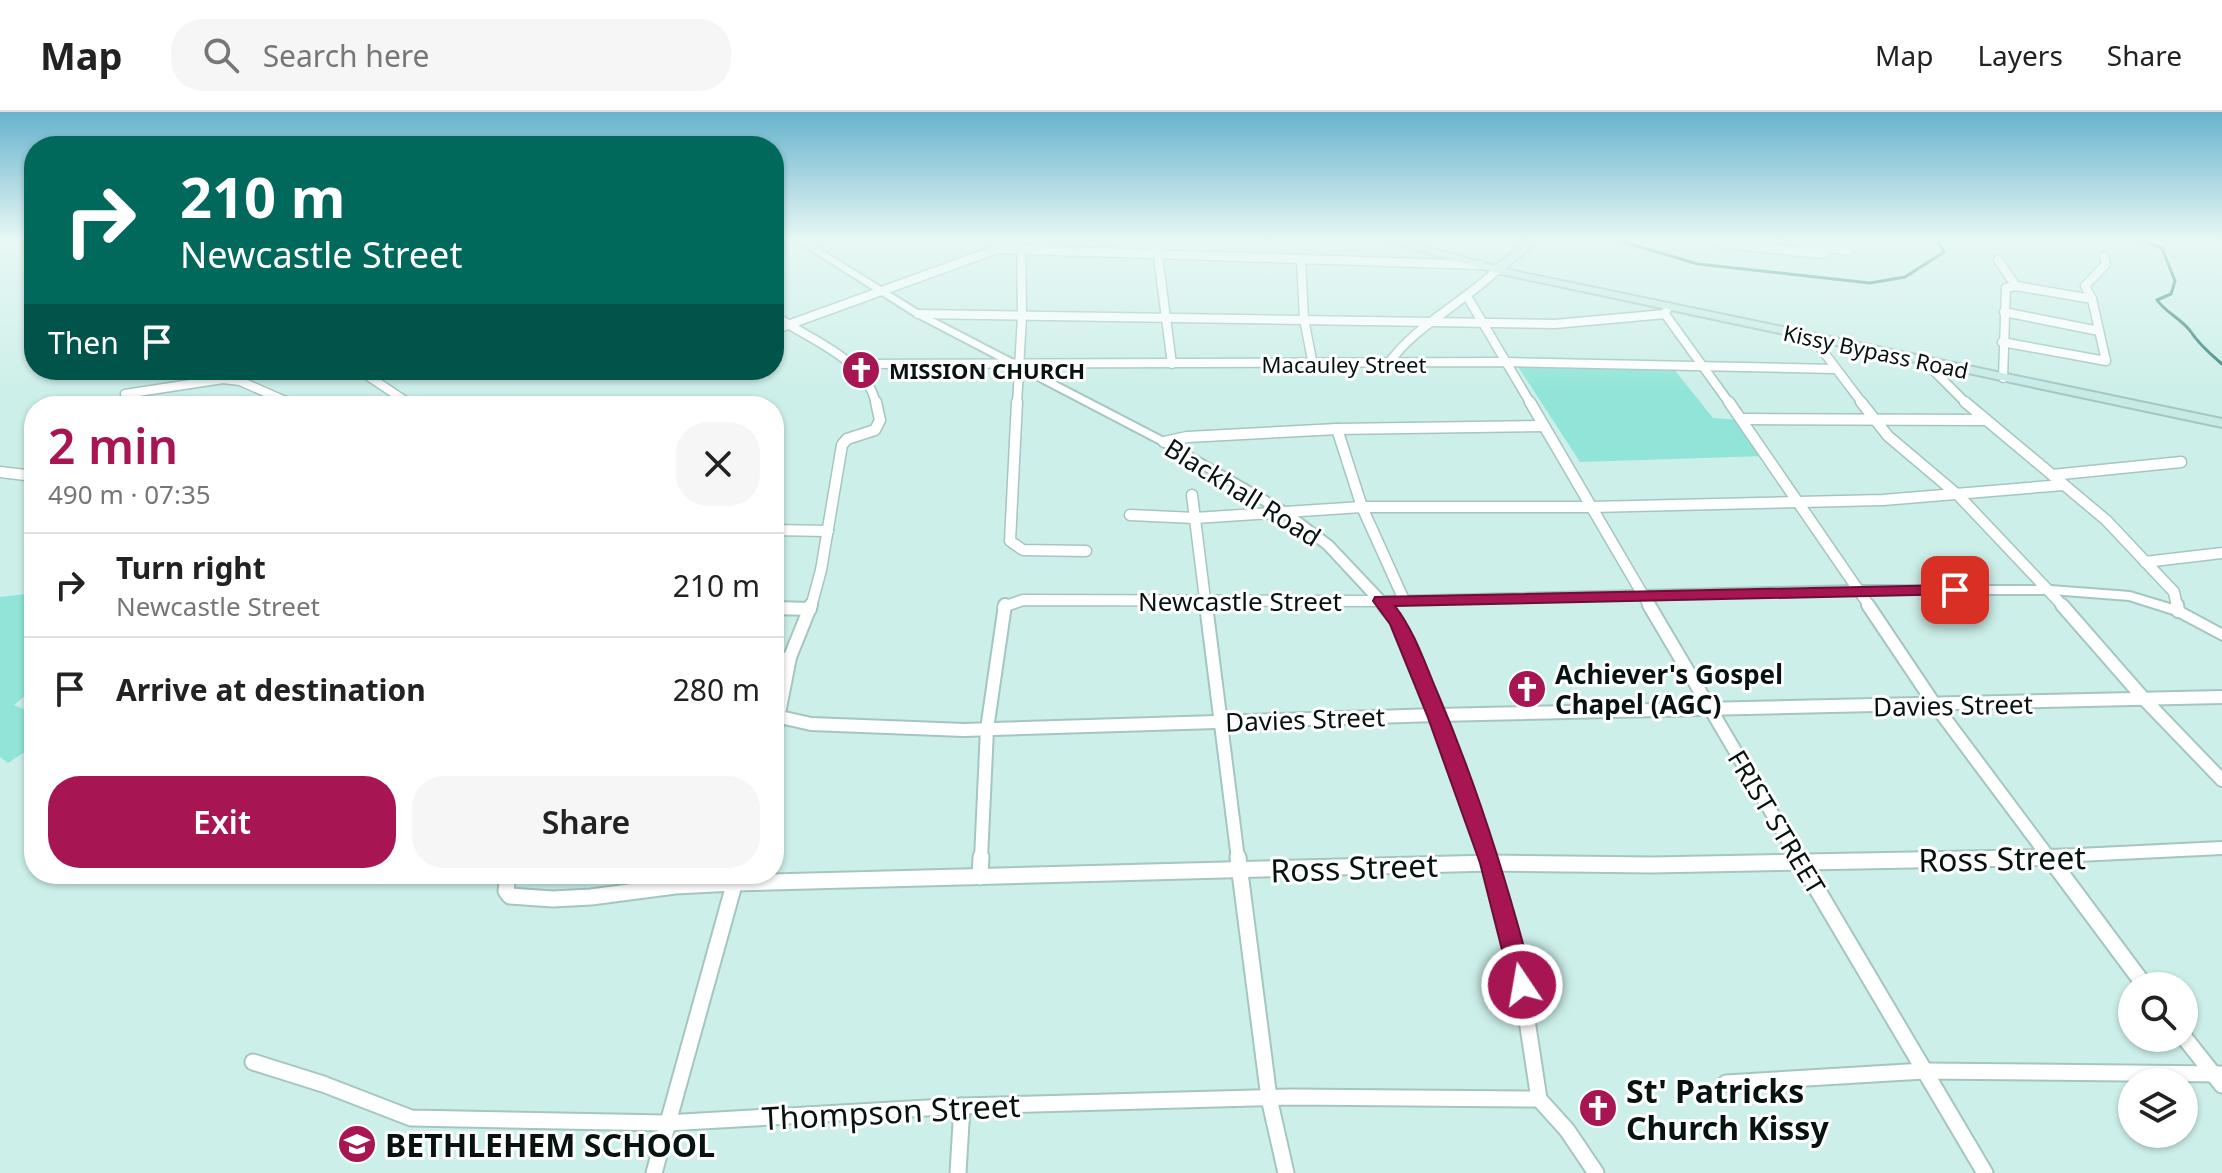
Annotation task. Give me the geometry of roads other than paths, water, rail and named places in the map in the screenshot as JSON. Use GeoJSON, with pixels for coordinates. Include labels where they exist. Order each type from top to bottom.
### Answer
{"type":"FeatureCollection","features":[{"type":"Feature","properties":{"kind":"main road","name":"Kissy Bypass Road"},"geometry":{"type":"LineString","coordinates":[[1584,291],[2222,423]]}},
{"type":"Feature","properties":{"kind":"street","name":"Blackhall Road"},"geometry":{"type":"LineString","coordinates":[[881,291],[918,314],[1164,442],[1284,512],[1328,545],[1381,601],[1398,623],[1437,715],[1491,863],[1518,961],[1539,1099]]}},
{"type":"Feature","properties":{"kind":"street"},"geometry":{"type":"LineString","coordinates":[[786,325],[881,291]]}},
{"type":"Feature","properties":{"kind":"street"},"geometry":{"type":"LineString","coordinates":[[1021,291],[1010,484],[1010,541],[1023,550],[1086,551]]}},
{"type":"Feature","properties":{"kind":"street"},"geometry":{"type":"LineString","coordinates":[[1162,291],[1172,364]]}},
{"type":"Feature","properties":{"kind":"street"},"geometry":{"type":"LineString","coordinates":[[1303,291],[1304,319],[1313,365]]}},
{"type":"Feature","properties":{"kind":"street"},"geometry":{"type":"LineString","coordinates":[[1388,364],[1397,349],[1427,321],[1476,291]]}},
{"type":"Feature","properties":{"kind":"street"},"geometry":{"type":"LineString","coordinates":[[2003,378],[2006,291]]}},
{"type":"Feature","properties":{"kind":"street"},"geometry":{"type":"LineString","coordinates":[[2042,291],[2092,299]]}},
{"type":"Feature","properties":{"kind":"street"},"geometry":{"type":"LineString","coordinates":[[2002,342],[2103,361],[2107,357],[2087,291]]}},
{"type":"Feature","properties":{"kind":"street","name":"FRIST STREET"},"geometry":{"type":"LineString","coordinates":[[1468,298],[1985,1173]]}},
{"type":"Feature","properties":{"kind":"street"},"geometry":{"type":"LineString","coordinates":[[918,314],[1022,313],[1574,323],[1667,310],[1799,500],[1935,705],[2135,972]]}},
{"type":"Feature","properties":{"kind":"street"},"geometry":{"type":"LineString","coordinates":[[2004,312],[2099,331]]}},
{"type":"Feature","properties":{"kind":"street"},"geometry":{"type":"LineString","coordinates":[[784,693],[790,657],[810,609],[828,531],[842,445],[847,439],[875,430],[880,420],[873,393],[854,364],[786,325]]}},
{"type":"Feature","properties":{"kind":"street"},"geometry":{"type":"LineString","coordinates":[[1813,338],[1834,369],[1896,444],[1959,496],[2051,590],[2145,700],[2222,780]]}},
{"type":"Feature","properties":{"kind":"street"},"geometry":{"type":"LineString","coordinates":[[1923,360],[1983,420],[2106,520],[2174,592],[2178,611]]}},
{"type":"Feature","properties":{"kind":"street","name":"Macauley Street"},"geometry":{"type":"LineString","coordinates":[[854,364],[1313,365],[1506,362],[1834,369]]}},
{"type":"Feature","properties":{"kind":"street"},"geometry":{"type":"LineString","coordinates":[[125,394],[204,380]]}},
{"type":"Feature","properties":{"kind":"street"},"geometry":{"type":"LineString","coordinates":[[225,380],[240,381],[273,396]]}},
{"type":"Feature","properties":{"kind":"street"},"geometry":{"type":"LineString","coordinates":[[374,380],[397,396]]}},
{"type":"Feature","properties":{"kind":"street"},"geometry":{"type":"LineString","coordinates":[[1742,419],[1983,420]]}},
{"type":"Feature","properties":{"kind":"street"},"geometry":{"type":"LineString","coordinates":[[1164,442],[1187,437],[1337,429],[1543,426]]}},
{"type":"Feature","properties":{"kind":"street"},"geometry":{"type":"LineString","coordinates":[[1337,429],[1362,507],[1404,600]]}},
{"type":"Feature","properties":{"kind":"street"},"geometry":{"type":"LineString","coordinates":[[2052,475],[2181,462]]}},
{"type":"Feature","properties":{"kind":"street"},"geometry":{"type":"LineString","coordinates":[[0,472],[24,475]]}},
{"type":"Feature","properties":{"kind":"street"},"geometry":{"type":"LineString","coordinates":[[1130,515],[1195,518],[1362,507],[1592,507],[1959,496],[2063,485]]}},
{"type":"Feature","properties":{"kind":"street"},"geometry":{"type":"LineString","coordinates":[[1192,495],[1269,1098],[1286,1173]]}},
{"type":"Feature","properties":{"kind":"street"},"geometry":{"type":"LineString","coordinates":[[784,530],[828,531]]}},
{"type":"Feature","properties":{"kind":"street"},"geometry":{"type":"LineString","coordinates":[[2145,562],[2222,553]]}},
{"type":"Feature","properties":{"kind":"street","name":"Newcastle Street"},"geometry":{"type":"LineString","coordinates":[[980,877],[987,729],[1003,605],[1023,600],[1381,601],[1859,590],[2051,590],[2130,596],[2178,611],[2222,635]]}},
{"type":"Feature","properties":{"kind":"street"},"geometry":{"type":"LineString","coordinates":[[784,608],[810,609]]}},
{"type":"Feature","properties":{"kind":"street"},"geometry":{"type":"LineString","coordinates":[[784,660],[790,657]]}},
{"type":"Feature","properties":{"kind":"street","name":"Davies Street"},"geometry":{"type":"LineString","coordinates":[[784,718],[811,724],[987,729],[2222,697]]}},
{"type":"Feature","properties":{"kind":"street","name":"Ross Street"},"geometry":{"type":"LineString","coordinates":[[784,879],[980,877],[1491,863],[2050,858],[2222,848]]}},
{"type":"Feature","properties":{"kind":"street","name":"Ross Street"},"geometry":{"type":"LineString","coordinates":[[507,884],[506,891],[517,898],[591,897],[692,884]]}},
{"type":"Feature","properties":{"kind":"street"},"geometry":{"type":"LineString","coordinates":[[654,1173],[735,884]]}},
{"type":"Feature","properties":{"kind":"street"},"geometry":{"type":"LineString","coordinates":[[2197,1052],[2219,1078]]}},
{"type":"Feature","properties":{"kind":"street","name":"Thompson Street"},"geometry":{"type":"LineString","coordinates":[[253,1062],[323,1084],[411,1118],[666,1123],[962,1106],[1269,1098],[1539,1099]]}},
{"type":"Feature","properties":{"kind":"street"},"geometry":{"type":"LineString","coordinates":[[1726,1083],[1924,1071],[2219,1078]]}},
{"type":"Feature","properties":{"kind":"street"},"geometry":{"type":"LineString","coordinates":[[1539,1099],[1567,1130],[1596,1173]]}},
{"type":"Feature","properties":{"kind":"street"},"geometry":{"type":"LineString","coordinates":[[958,1173],[962,1106]]}},
{"type":"Feature","properties":{"kind":"waterway"},"geometry":{"type":"LineString","coordinates":[[2172,291],[2157,300],[2222,364]]}},
{"type":"Feature","properties":{"kind":"place","name":"MISSION CHURCH"},"geometry":{"type":"Point","coordinates":[861,370]}},
{"type":"Feature","properties":{"kind":"place","name":"Achiever's Gospel Chapel (AGC)"},"geometry":{"type":"Point","coordinates":[1527,689]}},
{"type":"Feature","properties":{"kind":"place","name":"St' Patricks Church Kissy"},"geometry":{"type":"Point","coordinates":[1598,1108]}},
{"type":"Feature","properties":{"kind":"place","name":"BETHLEHEM SCHOOL"},"geometry":{"type":"Point","coordinates":[357,1144]}}]}
